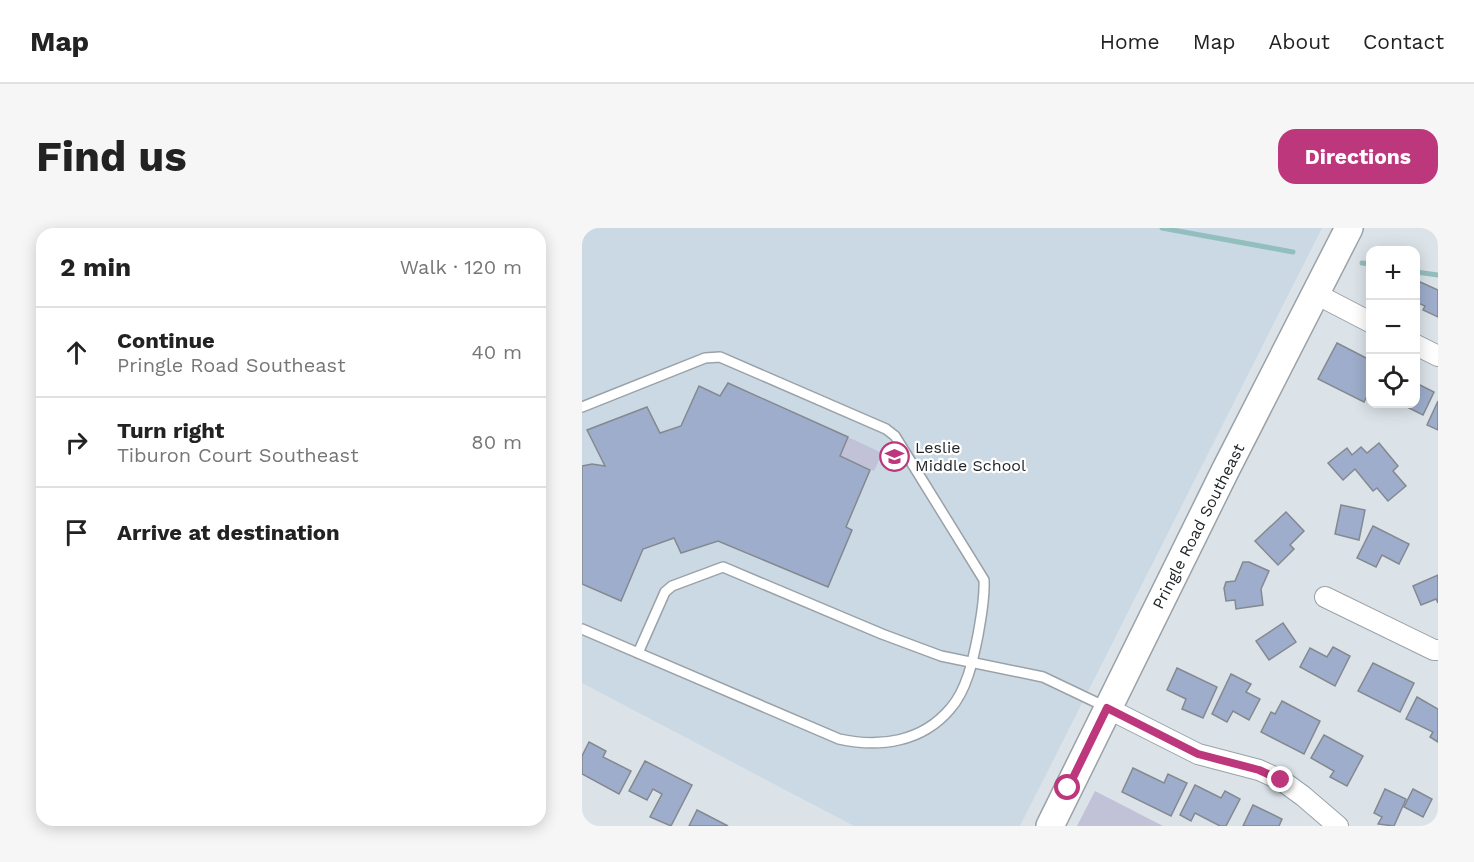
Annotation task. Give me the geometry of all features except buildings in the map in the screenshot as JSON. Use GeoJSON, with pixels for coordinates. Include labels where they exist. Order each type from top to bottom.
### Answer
{"type":"FeatureCollection","features":[{"type":"Feature","properties":{"kind":"main road","name":"Pringle Road Southeast"},"geometry":{"type":"LineString","coordinates":[[1050,826],[1349,228]]}},
{"type":"Feature","properties":{"kind":"street"},"geometry":{"type":"LineString","coordinates":[[1316,294],[1366,319]]}},
{"type":"Feature","properties":{"kind":"street"},"geometry":{"type":"LineString","coordinates":[[1420,347],[1438,356]]}},
{"type":"Feature","properties":{"kind":"street"},"geometry":{"type":"LineString","coordinates":[[1325,597],[1438,650]]}},
{"type":"Feature","properties":{"kind":"street"},"geometry":{"type":"LineString","coordinates":[[1107,708],[1198,754],[1259,770],[1281,780],[1304,796],[1338,826]]}},
{"type":"Feature","properties":{"kind":"lane"},"geometry":{"type":"LineString","coordinates":[[582,407],[705,358],[720,357],[886,429],[895,436],[984,580],[985,594],[972,664],[961,692],[951,709],[932,725],[913,735],[879,744],[840,739],[582,629]]}},
{"type":"Feature","properties":{"kind":"lane"},"geometry":{"type":"LineString","coordinates":[[638,653],[665,592],[672,586],[723,567],[882,634],[941,656],[1043,677],[1107,708]]}},
{"type":"Feature","properties":{"kind":"shaded area","name":"Leslie Middle School"},"geometry":{"type":"Polygon","coordinates":[[[582,228],[1322,228],[1020,826],[854,826],[582,683],[582,228]]]}},
{"type":"Feature","properties":{"kind":"shaded area"},"geometry":{"type":"Polygon","coordinates":[[[848,437],[882,453],[874,471],[840,456],[848,437]]]}},
{"type":"Feature","properties":{"kind":"shaded area"},"geometry":{"type":"Polygon","coordinates":[[[1095,791],[1163,826],[1077,826],[1095,791]]]}},
{"type":"Feature","properties":{"kind":"waterway"},"geometry":{"type":"LineString","coordinates":[[1162,228],[1293,252]]}},
{"type":"Feature","properties":{"kind":"waterway"},"geometry":{"type":"LineString","coordinates":[[1362,263],[1366,264]]}},
{"type":"Feature","properties":{"kind":"waterway"},"geometry":{"type":"LineString","coordinates":[[1420,273],[1438,275]]}},
{"type":"Feature","properties":{"kind":"place","name":"Leslie Middle School"},"geometry":{"type":"Point","coordinates":[894,456]}},
{"type":"Feature","properties":{"kind":"route"},"geometry":{"type":"LineString","coordinates":[[1068,788],[1107,708],[1198,754],[1259,770],[1281,780]]}}]}
